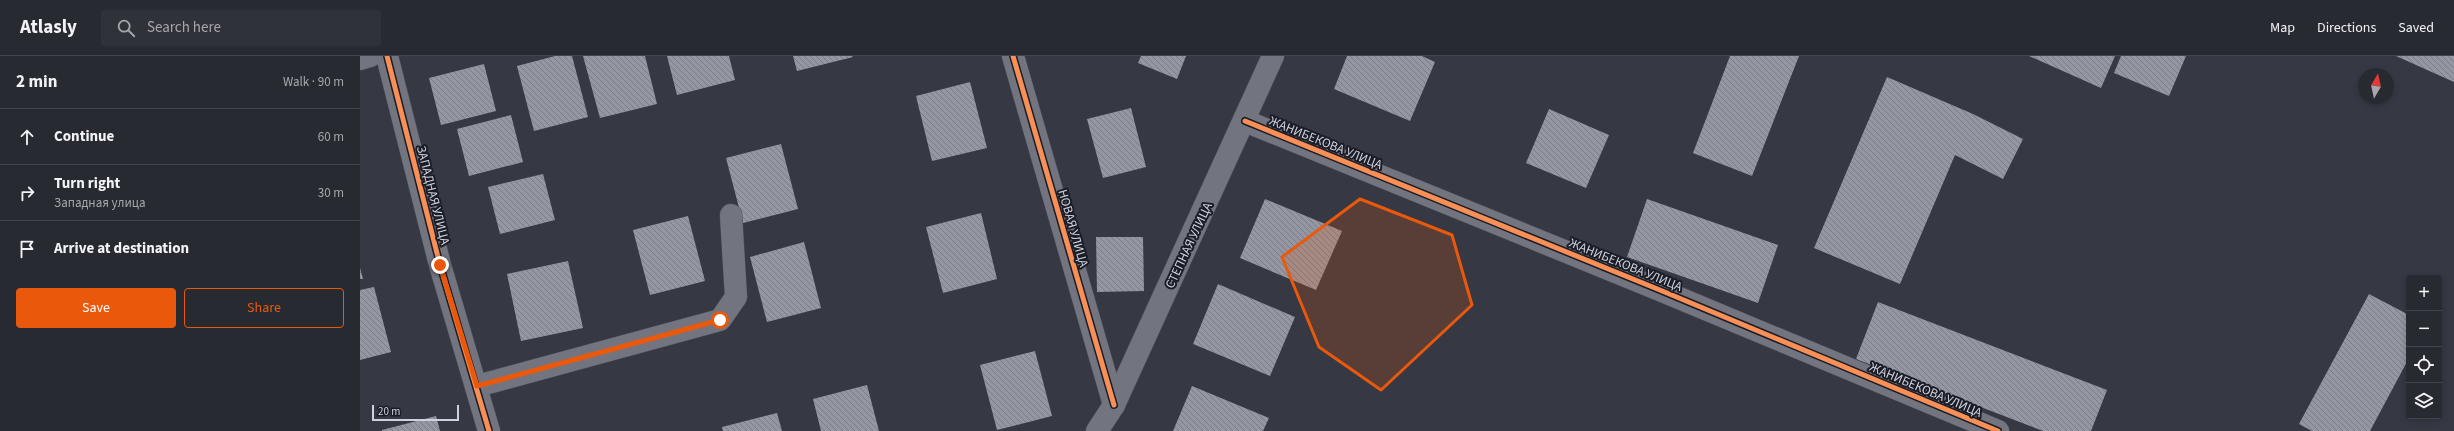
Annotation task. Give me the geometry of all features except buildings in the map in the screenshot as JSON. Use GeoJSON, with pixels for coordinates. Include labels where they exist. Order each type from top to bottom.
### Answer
{"type":"FeatureCollection","features":[{"type":"Feature","properties":{"kind":"street"},"geometry":{"type":"LineString","coordinates":[[360,59],[370,56]]}},
{"type":"Feature","properties":{"kind":"street","name":"ЗАПАДНАЯ УЛИЦА"},"geometry":{"type":"LineString","coordinates":[[387,56],[440,265],[477,386],[489,431]]}},
{"type":"Feature","properties":{"kind":"street","name":"НОВАЯ УЛИЦА"},"geometry":{"type":"LineString","coordinates":[[1012,56],[1114,405]]}},
{"type":"Feature","properties":{"kind":"street","name":"СТЕПНАЯ УЛИЦА"},"geometry":{"type":"LineString","coordinates":[[1097,431],[1114,405],[1245,121],[1273,56]]}},
{"type":"Feature","properties":{"kind":"street","name":"ЖАНИБЕКОВА УЛИЦА"},"geometry":{"type":"LineString","coordinates":[[1245,121],[1655,288],[1998,431]]}},
{"type":"Feature","properties":{"kind":"street"},"geometry":{"type":"LineString","coordinates":[[477,386],[720,320],[736,297],[731,214]]}},
{"type":"Feature","properties":{"kind":"highlighted area"},"geometry":{"type":"Polygon","coordinates":[[[1360,199],[1452,235],[1472,305],[1381,390],[1319,347],[1282,257],[1360,199]]]}},
{"type":"Feature","properties":{"kind":"cycle path"},"geometry":{"type":"LineString","coordinates":[[387,56],[440,265],[489,431]]}},
{"type":"Feature","properties":{"kind":"cycle path"},"geometry":{"type":"LineString","coordinates":[[1013,56],[1114,405]]}},
{"type":"Feature","properties":{"kind":"cycle path"},"geometry":{"type":"LineString","coordinates":[[1245,121],[1655,288],[1998,431]]}},
{"type":"Feature","properties":{"kind":"route"},"geometry":{"type":"LineString","coordinates":[[440,265],[477,386],[720,320]]}}]}
